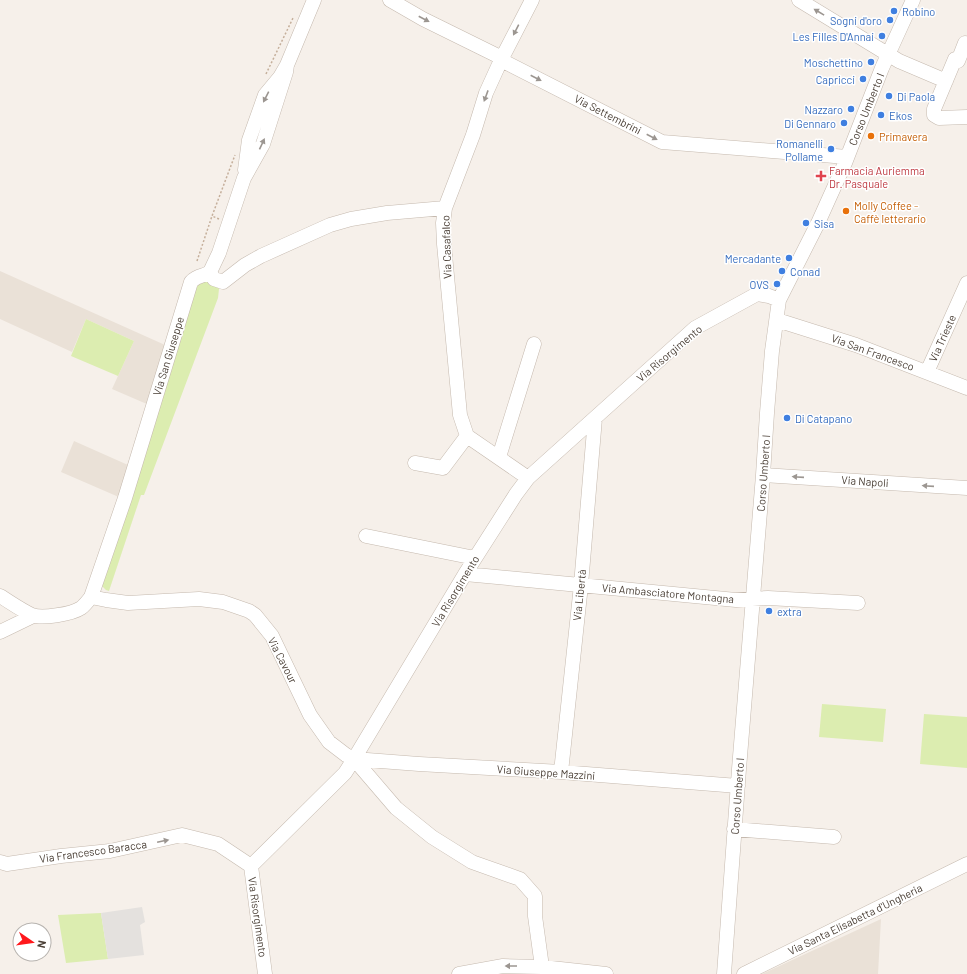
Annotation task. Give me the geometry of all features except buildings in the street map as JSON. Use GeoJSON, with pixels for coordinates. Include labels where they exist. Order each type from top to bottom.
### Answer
{"type":"FeatureCollection","features":[{"type":"Feature","properties":{"kind":"street"},"geometry":{"type":"LineString","coordinates":[[314,0],[287,65],[266,95],[249,140],[244,178],[219,253],[210,272],[214,279],[223,282],[261,256],[311,233],[344,221],[387,213],[444,208]]}},
{"type":"Feature","properties":{"kind":"street","name":"Via Settembrini"},"geometry":{"type":"LineString","coordinates":[[390,0],[423,19],[498,56],[501,60],[662,142],[847,157]]}},
{"type":"Feature","properties":{"kind":"street","name":"Via Casafalco"},"geometry":{"type":"LineString","coordinates":[[467,436],[460,415],[444,244],[444,208],[473,135],[486,93],[532,0]]}},
{"type":"Feature","properties":{"kind":"street"},"geometry":{"type":"LineString","coordinates":[[799,0],[899,61],[946,81]]}},
{"type":"Feature","properties":{"kind":"street","name":"Corso Umberto I"},"geometry":{"type":"LineString","coordinates":[[724,974],[772,351],[779,300],[818,223],[847,157],[888,54],[913,0]]}},
{"type":"Feature","properties":{"kind":"street"},"geometry":{"type":"LineString","coordinates":[[965,43],[958,61],[955,59],[934,109],[934,115],[939,118],[967,117]]}},
{"type":"Feature","properties":{"kind":"street","name":"Via San Giuseppe"},"geometry":{"type":"LineString","coordinates":[[33,616],[47,616],[74,612],[86,604],[91,597],[125,498],[191,282],[198,276],[210,272]]}},
{"type":"Feature","properties":{"kind":"street","name":"Via Trieste"},"geometry":{"type":"LineString","coordinates":[[927,372],[967,283]]}},
{"type":"Feature","properties":{"kind":"street","name":"Via Risorgimento"},"geometry":{"type":"LineString","coordinates":[[265,974],[251,866],[345,773],[464,574],[528,478],[695,328],[757,294],[769,296],[779,300]]}},
{"type":"Feature","properties":{"kind":"street","name":"Via San Francesco"},"geometry":{"type":"LineString","coordinates":[[777,320],[856,345],[967,388]]}},
{"type":"Feature","properties":{"kind":"street"},"geometry":{"type":"LineString","coordinates":[[499,457],[534,344]]}},
{"type":"Feature","properties":{"kind":"street","name":"Via Libertà"},"geometry":{"type":"LineString","coordinates":[[561,772],[581,584],[595,418]]}},
{"type":"Feature","properties":{"kind":"street"},"geometry":{"type":"LineString","coordinates":[[414,463],[443,468],[467,436],[528,478]]}},
{"type":"Feature","properties":{"kind":"street","name":"Via Napoli"},"geometry":{"type":"LineString","coordinates":[[763,475],[967,488]]}},
{"type":"Feature","properties":{"kind":"street"},"geometry":{"type":"LineString","coordinates":[[366,536],[475,558]]}},
{"type":"Feature","properties":{"kind":"street","name":"Via Ambasciatore Montagna"},"geometry":{"type":"LineString","coordinates":[[464,574],[736,600],[768,598],[858,603]]}},
{"type":"Feature","properties":{"kind":"street"},"geometry":{"type":"LineString","coordinates":[[0,596],[33,616]]}},
{"type":"Feature","properties":{"kind":"street","name":"Via Cavour"},"geometry":{"type":"LineString","coordinates":[[91,597],[128,603],[199,599],[223,602],[249,611],[255,615],[272,636],[310,715],[329,742],[354,759]]}},
{"type":"Feature","properties":{"kind":"street"},"geometry":{"type":"LineString","coordinates":[[0,632],[33,616]]}},
{"type":"Feature","properties":{"kind":"street"},"geometry":{"type":"LineString","coordinates":[[354,759],[396,808],[432,837],[472,862],[520,879],[535,896],[535,916],[542,968]]}},
{"type":"Feature","properties":{"kind":"street","name":"Via Giuseppe Mazzini"},"geometry":{"type":"LineString","coordinates":[[354,759],[561,772],[738,786]]}},
{"type":"Feature","properties":{"kind":"street"},"geometry":{"type":"LineString","coordinates":[[734,829],[834,837]]}},
{"type":"Feature","properties":{"kind":"street","name":"Via Francesco Baracca"},"geometry":{"type":"LineString","coordinates":[[0,862],[7,864],[110,851],[182,835],[218,844],[251,866]]}},
{"type":"Feature","properties":{"kind":"street","name":"Via Santa Elisabetta d'Ungheria"},"geometry":{"type":"LineString","coordinates":[[744,974],[967,864]]}},
{"type":"Feature","properties":{"kind":"street"},"geometry":{"type":"LineString","coordinates":[[459,974],[475,973],[503,966],[606,974]]}},
{"type":"Feature","properties":{"kind":"path"},"geometry":{"type":"LineString","coordinates":[[197,261],[212,216]]}},
{"type":"Feature","properties":{"kind":"shaded area"},"geometry":{"type":"Polygon","coordinates":[[[0,271],[174,349],[156,408],[112,389],[134,341],[86,319],[72,352],[0,319],[0,271]]]}},
{"type":"Feature","properties":{"kind":"shaded area"},"geometry":{"type":"Polygon","coordinates":[[[74,441],[137,469],[128,501],[61,472],[74,441]]]}},
{"type":"Feature","properties":{"kind":"shaded area"},"geometry":{"type":"Polygon","coordinates":[[[142,907],[145,922],[140,925],[144,955],[108,959],[101,913],[142,907]]]}},
{"type":"Feature","properties":{"kind":"shaded area"},"geometry":{"type":"Polygon","coordinates":[[[881,919],[878,974],[762,974],[881,919]]]}},
{"type":"Feature","properties":{"kind":"green space"},"geometry":{"type":"Polygon","coordinates":[[[205,280],[218,286],[218,298],[144,495],[141,495],[109,591],[101,585],[195,283],[205,280]]]}},
{"type":"Feature","properties":{"kind":"green space"},"geometry":{"type":"Polygon","coordinates":[[[86,319],[134,341],[118,376],[71,356],[86,319]]]}},
{"type":"Feature","properties":{"kind":"green space"},"geometry":{"type":"Polygon","coordinates":[[[822,704],[886,709],[883,742],[819,737],[822,704]]]}},
{"type":"Feature","properties":{"kind":"green space"},"geometry":{"type":"Polygon","coordinates":[[[924,714],[967,717],[967,768],[920,764],[924,714]]]}},
{"type":"Feature","properties":{"kind":"green space"},"geometry":{"type":"Polygon","coordinates":[[[101,913],[108,959],[66,963],[58,915],[101,913]]]}},
{"type":"Feature","properties":{"kind":"place","name":"Robino"},"geometry":{"type":"Point","coordinates":[894,11]}},
{"type":"Feature","properties":{"kind":"place","name":"Sogni d'oro"},"geometry":{"type":"Point","coordinates":[890,20]}},
{"type":"Feature","properties":{"kind":"place","name":"Les Filles D'Annai"},"geometry":{"type":"Point","coordinates":[882,36]}},
{"type":"Feature","properties":{"kind":"place","name":"Moschettino"},"geometry":{"type":"Point","coordinates":[871,62]}},
{"type":"Feature","properties":{"kind":"place","name":"Capricci"},"geometry":{"type":"Point","coordinates":[863,79]}},
{"type":"Feature","properties":{"kind":"place","name":"Di Paola"},"geometry":{"type":"Point","coordinates":[889,96]}},
{"type":"Feature","properties":{"kind":"place","name":"Nazzaro"},"geometry":{"type":"Point","coordinates":[851,109]}},
{"type":"Feature","properties":{"kind":"place","name":"Ekos"},"geometry":{"type":"Point","coordinates":[881,115]}},
{"type":"Feature","properties":{"kind":"place","name":"Di Gennaro"},"geometry":{"type":"Point","coordinates":[844,123]}},
{"type":"Feature","properties":{"kind":"place","name":"Primavera"},"geometry":{"type":"Point","coordinates":[871,136]}},
{"type":"Feature","properties":{"kind":"place","name":"Romanelli Pollame"},"geometry":{"type":"Point","coordinates":[831,149]}},
{"type":"Feature","properties":{"kind":"place","name":"Farmacia Auriemma Dr. Pasquale"},"geometry":{"type":"Point","coordinates":[821,176]}},
{"type":"Feature","properties":{"kind":"place","name":"Molly Coffee - Caffè letterario"},"geometry":{"type":"Point","coordinates":[846,211]}},
{"type":"Feature","properties":{"kind":"place","name":"Sisa"},"geometry":{"type":"Point","coordinates":[806,223]}},
{"type":"Feature","properties":{"kind":"place","name":"Mercadante"},"geometry":{"type":"Point","coordinates":[789,258]}},
{"type":"Feature","properties":{"kind":"place","name":"Conad"},"geometry":{"type":"Point","coordinates":[782,271]}},
{"type":"Feature","properties":{"kind":"place","name":"OVS"},"geometry":{"type":"Point","coordinates":[777,284]}},
{"type":"Feature","properties":{"kind":"place","name":"Di Catapano"},"geometry":{"type":"Point","coordinates":[787,418]}},
{"type":"Feature","properties":{"kind":"place","name":"extra"},"geometry":{"type":"Point","coordinates":[769,611]}}]}
